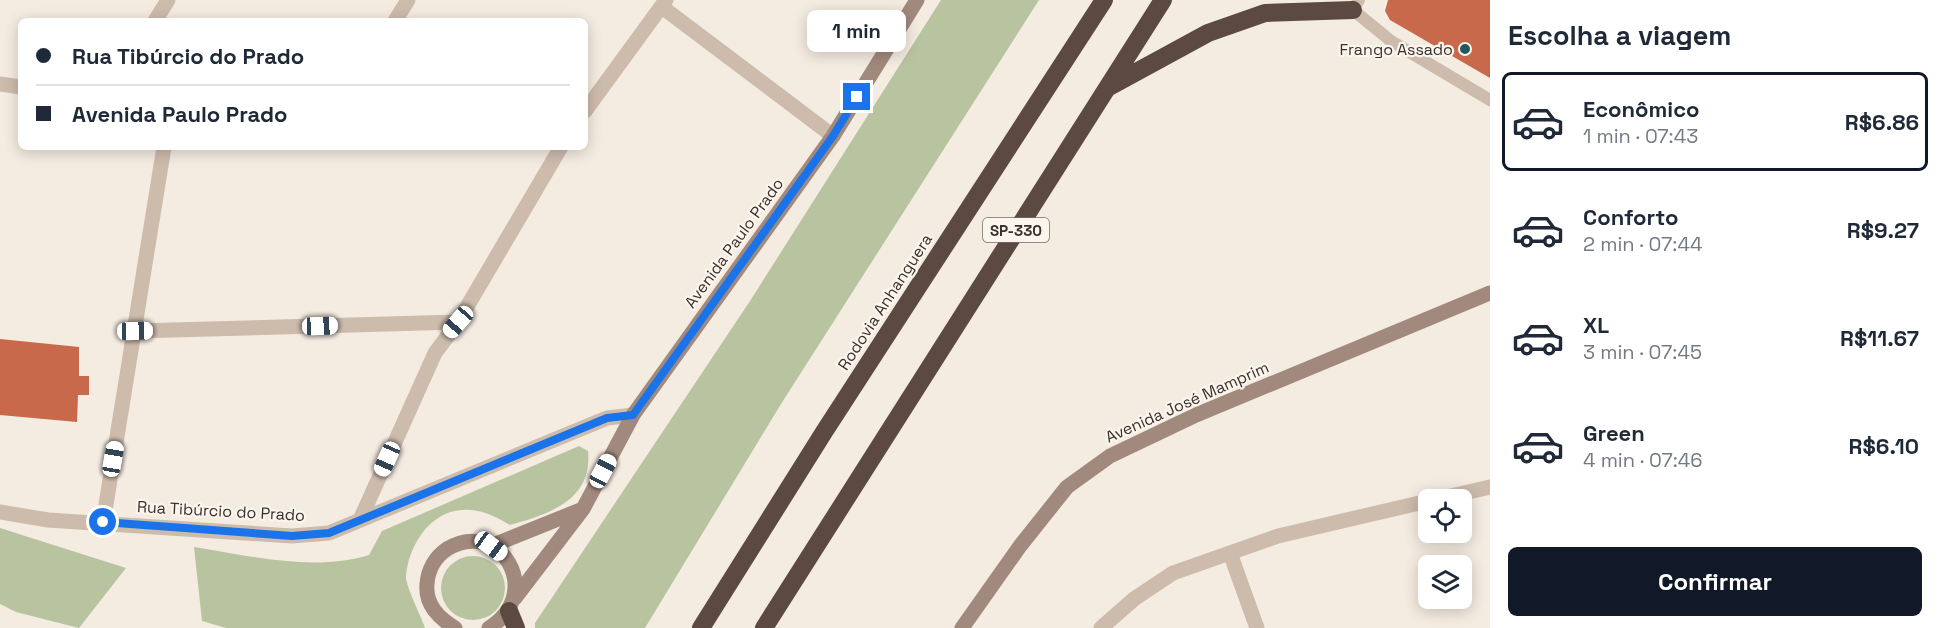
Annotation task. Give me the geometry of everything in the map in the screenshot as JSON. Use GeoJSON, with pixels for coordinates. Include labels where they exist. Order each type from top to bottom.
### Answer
{"type":"FeatureCollection","features":[{"type":"Feature","properties":{"kind":"highway","name":"Rodovia Anhanguera"},"geometry":{"type":"LineString","coordinates":[[701,628],[824,432],[1104,0]]}},
{"type":"Feature","properties":{"kind":"highway","name":"SP-330"},"geometry":{"type":"LineString","coordinates":[[764,628],[1163,0]]}},
{"type":"Feature","properties":{"kind":"highway"},"geometry":{"type":"LineString","coordinates":[[1105,88],[1208,33],[1265,12],[1356,5]]}},
{"type":"Feature","properties":{"kind":"street"},"geometry":{"type":"LineString","coordinates":[[157,18],[168,0]]}},
{"type":"Feature","properties":{"kind":"street"},"geometry":{"type":"LineString","coordinates":[[397,18],[408,0]]}},
{"type":"Feature","properties":{"kind":"street","name":"Avenida Paulo Prado"},"geometry":{"type":"LineString","coordinates":[[509,617],[583,509],[633,415],[833,136],[917,0]]}},
{"type":"Feature","properties":{"kind":"street"},"geometry":{"type":"LineString","coordinates":[[588,107],[664,4],[833,136]]}},
{"type":"Feature","properties":{"kind":"street"},"geometry":{"type":"LineString","coordinates":[[0,84],[18,87]]}},
{"type":"Feature","properties":{"kind":"street"},"geometry":{"type":"LineString","coordinates":[[103,522],[164,150]]}},
{"type":"Feature","properties":{"kind":"street"},"geometry":{"type":"LineString","coordinates":[[360,520],[435,353],[458,322],[559,150]]}},
{"type":"Feature","properties":{"kind":"street","name":"Avenida José Mamprim"},"geometry":{"type":"LineString","coordinates":[[962,628],[1020,546],[1067,487],[1110,456],[1196,415],[1490,292]]}},
{"type":"Feature","properties":{"kind":"street"},"geometry":{"type":"LineString","coordinates":[[135,331],[458,322]]}},
{"type":"Feature","properties":{"kind":"street","name":"Rua Tibúrcio do Prado"},"geometry":{"type":"LineString","coordinates":[[0,512],[48,520],[292,536],[329,533],[607,418],[633,415]]}},
{"type":"Feature","properties":{"kind":"street"},"geometry":{"type":"LineString","coordinates":[[1472,491],[1490,487]]}},
{"type":"Feature","properties":{"kind":"street"},"geometry":{"type":"LineString","coordinates":[[1101,628],[1134,599],[1173,573],[1309,527],[1418,503]]}},
{"type":"Feature","properties":{"kind":"street"},"geometry":{"type":"LineString","coordinates":[[491,546],[583,509]]}},
{"type":"Feature","properties":{"kind":"street"},"geometry":{"type":"LineString","coordinates":[[446,626],[428,599],[428,574],[442,552],[465,542],[491,546],[503,555],[512,568],[516,583],[509,617],[489,628]]}},
{"type":"Feature","properties":{"kind":"street"},"geometry":{"type":"LineString","coordinates":[[1230,553],[1252,626]]}},
{"type":"Feature","properties":{"kind":"lane"},"geometry":{"type":"LineString","coordinates":[[1356,5],[1390,41],[1490,100]]}},
{"type":"Feature","properties":{"kind":"green space"},"geometry":{"type":"Polygon","coordinates":[[[941,0],[1039,0],[781,404],[645,628],[535,628],[535,623],[750,301],[941,0]]]}},
{"type":"Feature","properties":{"kind":"green space"},"geometry":{"type":"Polygon","coordinates":[[[579,446],[588,451],[588,468],[583,482],[576,493],[553,510],[510,525],[481,512],[458,510],[435,520],[426,529],[412,551],[406,576],[425,628],[226,628],[202,621],[194,547],[282,561],[326,562],[369,555],[382,531],[579,446]]]}},
{"type":"Feature","properties":{"kind":"green space"},"geometry":{"type":"Polygon","coordinates":[[[0,528],[126,568],[79,628],[16,612],[0,604],[0,528]]]}},
{"type":"Feature","properties":{"kind":"green space"},"geometry":{"type":"Polygon","coordinates":[[[473,556],[491,561],[496,565],[500,570],[505,588],[500,606],[496,611],[491,615],[473,620],[455,615],[450,611],[446,606],[441,588],[446,570],[450,565],[455,561],[473,556]]]}},
{"type":"Feature","properties":{"kind":"building","name":"Frango Assado"},"geometry":{"type":"Polygon","coordinates":[[[1388,0],[1490,0],[1490,78],[1390,20],[1385,11],[1388,0]]]}},
{"type":"Feature","properties":{"kind":"building"},"geometry":{"type":"Polygon","coordinates":[[[0,339],[79,347],[79,376],[89,376],[89,395],[78,395],[77,422],[0,415],[0,339]]]}},
{"type":"Feature","properties":{"kind":"place","name":"Frango Assado"},"geometry":{"type":"Point","coordinates":[1465,49]}},
{"type":"Feature","properties":{"kind":"route"},"geometry":{"type":"LineString","coordinates":[[103,522],[292,536],[329,533],[607,418],[633,415],[833,136],[857,97]]}}]}
